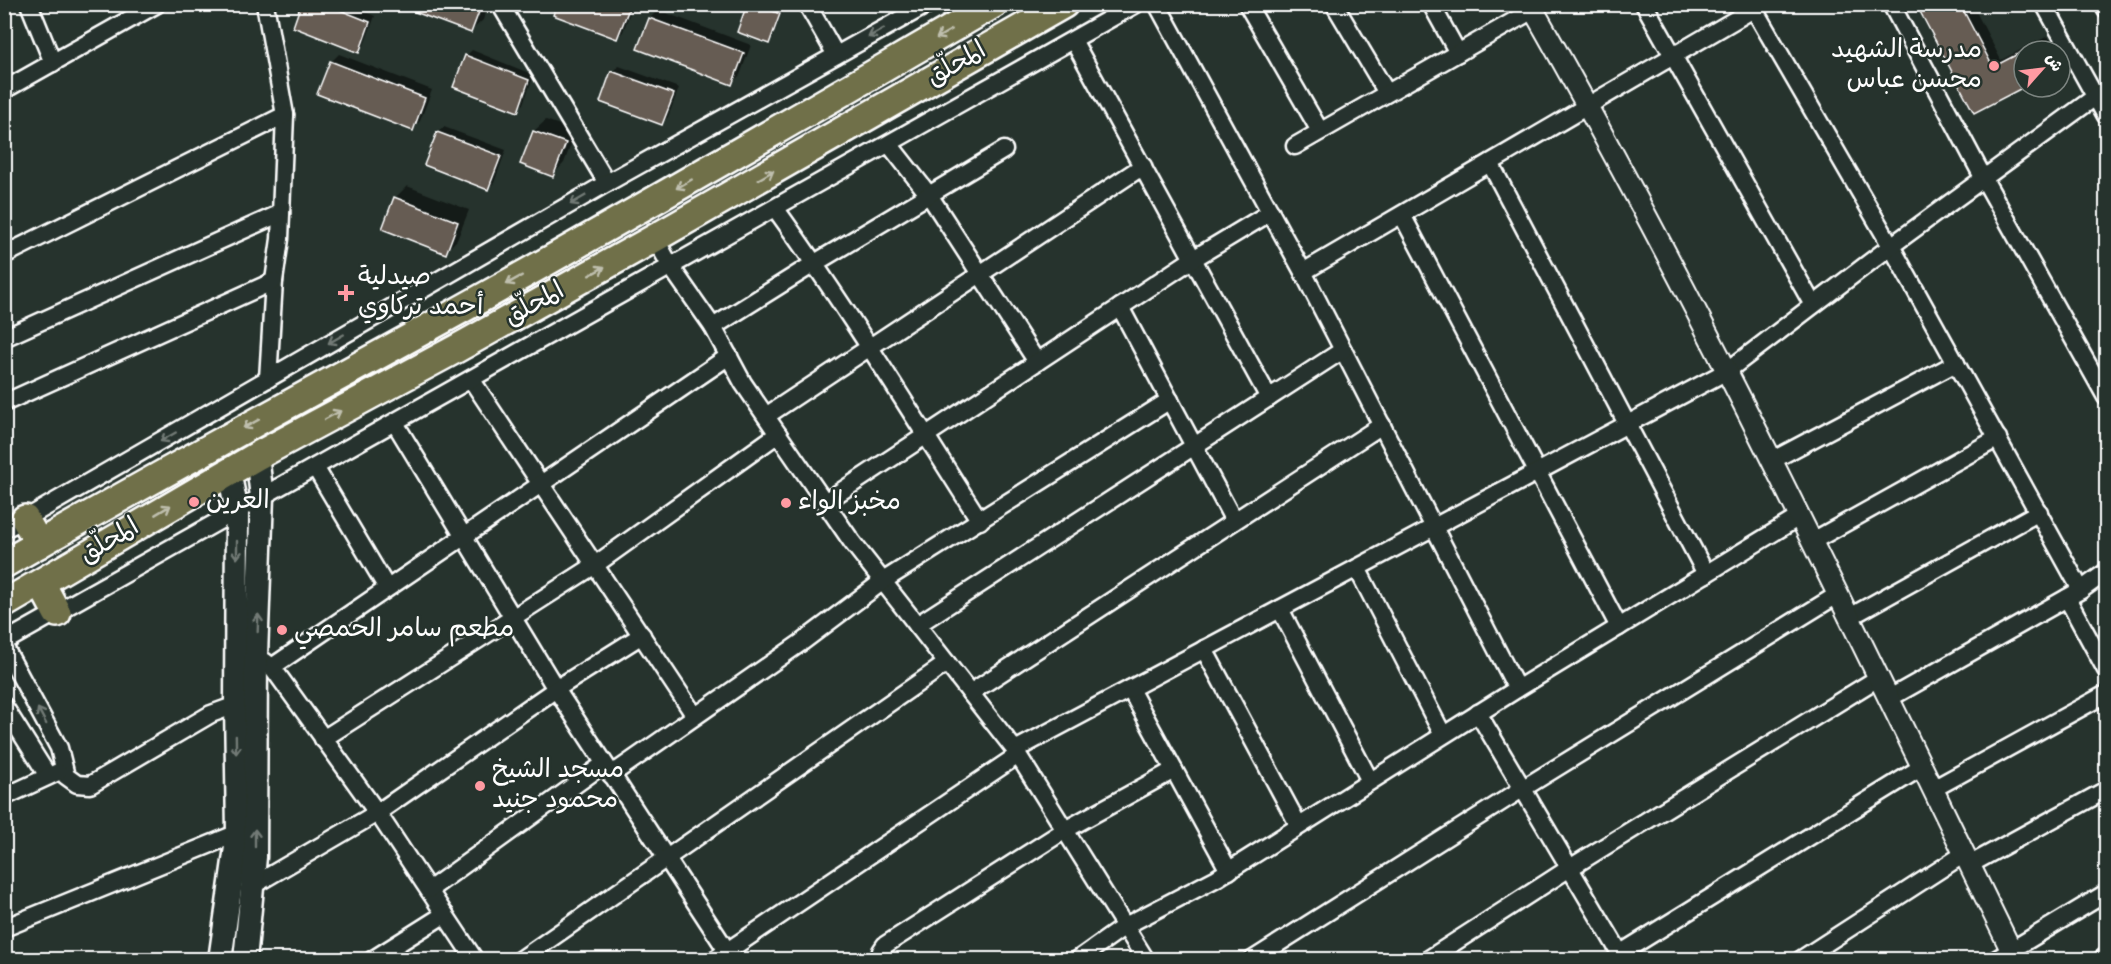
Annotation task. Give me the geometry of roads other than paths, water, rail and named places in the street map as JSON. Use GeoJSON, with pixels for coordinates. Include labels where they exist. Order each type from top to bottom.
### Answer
{"type":"FeatureCollection","features":[{"type":"Feature","properties":{"kind":"highway","name":"المحلّق"},"geometry":{"type":"LineString","coordinates":[[4,564],[254,422],[454,314],[639,210],[994,4]]}},
{"type":"Feature","properties":{"kind":"highway","name":"المحلّق"},"geometry":{"type":"LineString","coordinates":[[4,604],[230,471],[655,238],[1064,4]]}},
{"type":"Feature","properties":{"kind":"highway"},"geometry":{"type":"LineString","coordinates":[[15,524],[39,544]]}},
{"type":"Feature","properties":{"kind":"highway"},"geometry":{"type":"LineString","coordinates":[[40,583],[57,613]]}},
{"type":"Feature","properties":{"kind":"main road"},"geometry":{"type":"LineString","coordinates":[[218,959],[238,833],[246,702],[264,661],[262,497],[257,456]]}},
{"type":"Feature","properties":{"kind":"main road"},"geometry":{"type":"LineString","coordinates":[[230,471],[237,512],[255,857],[245,960]]}},
{"type":"Feature","properties":{"kind":"street"},"geometry":{"type":"LineString","coordinates":[[29,4],[53,63]]}},
{"type":"Feature","properties":{"kind":"street"},"geometry":{"type":"LineString","coordinates":[[4,90],[156,4]]}},
{"type":"Feature","properties":{"kind":"street"},"geometry":{"type":"LineString","coordinates":[[265,4],[285,115],[280,239],[274,281],[268,379]]}},
{"type":"Feature","properties":{"kind":"street"},"geometry":{"type":"LineString","coordinates":[[500,4],[607,183]]}},
{"type":"Feature","properties":{"kind":"street"},"geometry":{"type":"LineString","coordinates":[[807,4],[836,55]]}},
{"type":"Feature","properties":{"kind":"street"},"geometry":{"type":"LineString","coordinates":[[15,524],[607,183],[928,4]]}},
{"type":"Feature","properties":{"kind":"street"},"geometry":{"type":"LineString","coordinates":[[4,642],[1136,4]]}},
{"type":"Feature","properties":{"kind":"street"},"geometry":{"type":"LineString","coordinates":[[1157,4],[1303,272],[1517,689]]}},
{"type":"Feature","properties":{"kind":"street"},"geometry":{"type":"LineString","coordinates":[[1246,4],[1320,131]]}},
{"type":"Feature","properties":{"kind":"street"},"geometry":{"type":"LineString","coordinates":[[1334,4],[1387,93]]}},
{"type":"Feature","properties":{"kind":"street"},"geometry":{"type":"LineString","coordinates":[[1431,4],[1458,52]]}},
{"type":"Feature","properties":{"kind":"street"},"geometry":{"type":"LineString","coordinates":[[1644,4],[1814,305]]}},
{"type":"Feature","properties":{"kind":"street"},"geometry":{"type":"LineString","coordinates":[[1891,4],[1984,179],[2106,397]]}},
{"type":"Feature","properties":{"kind":"street"},"geometry":{"type":"LineString","coordinates":[[2044,4],[2101,93],[2106,116]]}},
{"type":"Feature","properties":{"kind":"street"},"geometry":{"type":"LineString","coordinates":[[2103,4],[2106,10]]}},
{"type":"Feature","properties":{"kind":"street"},"geometry":{"type":"LineString","coordinates":[[1303,272],[1587,107],[1755,6],[2039,512],[2106,670]]}},
{"type":"Feature","properties":{"kind":"street"},"geometry":{"type":"LineString","coordinates":[[1295,146],[1531,7],[1587,107],[1727,371],[1967,860],[2007,956],[2106,893]]}},
{"type":"Feature","properties":{"kind":"street"},"geometry":{"type":"LineString","coordinates":[[1072,40],[1269,398]]}},
{"type":"Feature","properties":{"kind":"street"},"geometry":{"type":"LineString","coordinates":[[395,423],[512,618],[666,858],[724,957],[1016,752],[1130,688],[1727,371],[1891,246],[2101,93]]}},
{"type":"Feature","properties":{"kind":"street"},"geometry":{"type":"LineString","coordinates":[[4,255],[285,115]]}},
{"type":"Feature","properties":{"kind":"street"},"geometry":{"type":"LineString","coordinates":[[889,144],[929,195],[1037,362]]}},
{"type":"Feature","properties":{"kind":"street"},"geometry":{"type":"LineString","coordinates":[[713,327],[1004,150]]}},
{"type":"Feature","properties":{"kind":"street"},"geometry":{"type":"LineString","coordinates":[[1490,163],[1706,574]]}},
{"type":"Feature","properties":{"kind":"street"},"geometry":{"type":"LineString","coordinates":[[766,416],[1143,166]]}},
{"type":"Feature","properties":{"kind":"street"},"geometry":{"type":"LineString","coordinates":[[775,208],[815,263],[980,521]]}},
{"type":"Feature","properties":{"kind":"street"},"geometry":{"type":"LineString","coordinates":[[825,502],[1193,259],[1271,212]]}},
{"type":"Feature","properties":{"kind":"street"},"geometry":{"type":"LineString","coordinates":[[4,338],[281,213]]}},
{"type":"Feature","properties":{"kind":"street"},"geometry":{"type":"LineString","coordinates":[[1402,214],[1619,627]]}},
{"type":"Feature","properties":{"kind":"street"},"geometry":{"type":"LineString","coordinates":[[655,238],[671,267],[713,327],[743,383],[852,542],[1016,752],[1146,960]]}},
{"type":"Feature","properties":{"kind":"street"},"geometry":{"type":"LineString","coordinates":[[4,403],[274,281]]}},
{"type":"Feature","properties":{"kind":"street"},"geometry":{"type":"LineString","coordinates":[[1120,307],[1234,521]]}},
{"type":"Feature","properties":{"kind":"street"},"geometry":{"type":"LineString","coordinates":[[917,625],[1343,350]]}},
{"type":"Feature","properties":{"kind":"street"},"geometry":{"type":"LineString","coordinates":[[475,960],[377,813],[264,661],[387,588],[729,356]]}},
{"type":"Feature","properties":{"kind":"street"},"geometry":{"type":"LineString","coordinates":[[1771,460],[1956,363]]}},
{"type":"Feature","properties":{"kind":"street"},"geometry":{"type":"LineString","coordinates":[[471,379],[695,716]]}},
{"type":"Feature","properties":{"kind":"street"},"geometry":{"type":"LineString","coordinates":[[429,890],[608,770],[695,716],[802,642],[883,581],[1170,400]]}},
{"type":"Feature","properties":{"kind":"street"},"geometry":{"type":"LineString","coordinates":[[970,693],[1382,425]]}},
{"type":"Feature","properties":{"kind":"street"},"geometry":{"type":"LineString","coordinates":[[323,739],[595,565],[778,434]]}},
{"type":"Feature","properties":{"kind":"street"},"geometry":{"type":"LineString","coordinates":[[1811,542],[1998,438]]}},
{"type":"Feature","properties":{"kind":"street"},"geometry":{"type":"LineString","coordinates":[[315,467],[387,588]]}},
{"type":"Feature","properties":{"kind":"street"},"geometry":{"type":"LineString","coordinates":[[1848,618],[2039,512]]}},
{"type":"Feature","properties":{"kind":"street"},"geometry":{"type":"LineString","coordinates":[[1077,960],[1125,926],[1229,871],[1478,713],[1799,518]]}},
{"type":"Feature","properties":{"kind":"street"},"geometry":{"type":"LineString","coordinates":[[1357,568],[1443,735]]}},
{"type":"Feature","properties":{"kind":"street"},"geometry":{"type":"LineString","coordinates":[[1888,699],[2074,594],[2106,572]]}},
{"type":"Feature","properties":{"kind":"street"},"geometry":{"type":"LineString","coordinates":[[1252,960],[1522,789],[1837,595]]}},
{"type":"Feature","properties":{"kind":"street"},"geometry":{"type":"LineString","coordinates":[[1280,609],[1370,781]]}},
{"type":"Feature","properties":{"kind":"street"},"geometry":{"type":"LineString","coordinates":[[252,886],[377,813],[556,689],[642,635]]}},
{"type":"Feature","properties":{"kind":"street"},"geometry":{"type":"LineString","coordinates":[[4,646],[59,748],[56,773]]}},
{"type":"Feature","properties":{"kind":"street"},"geometry":{"type":"LineString","coordinates":[[1204,649],[1299,826]]}},
{"type":"Feature","properties":{"kind":"street"},"geometry":{"type":"LineString","coordinates":[[520,960],[947,663]]}},
{"type":"Feature","properties":{"kind":"street"},"geometry":{"type":"LineString","coordinates":[[1427,960],[1569,868],[1878,678]]}},
{"type":"Feature","properties":{"kind":"street"},"geometry":{"type":"LineString","coordinates":[[1130,688],[1229,871]]}},
{"type":"Feature","properties":{"kind":"street"},"geometry":{"type":"LineString","coordinates":[[1933,789],[2106,694]]}},
{"type":"Feature","properties":{"kind":"street"},"geometry":{"type":"LineString","coordinates":[[4,706],[56,773],[66,776],[76,784],[90,785],[211,714],[246,702]]}},
{"type":"Feature","properties":{"kind":"street"},"geometry":{"type":"LineString","coordinates":[[1478,713],[1623,956],[1922,767]]}},
{"type":"Feature","properties":{"kind":"street"},"geometry":{"type":"LineString","coordinates":[[880,960],[881,951],[885,945],[1065,830],[1174,770]]}},
{"type":"Feature","properties":{"kind":"street"},"geometry":{"type":"LineString","coordinates":[[4,797],[56,773]]}},
{"type":"Feature","properties":{"kind":"street"},"geometry":{"type":"LineString","coordinates":[[1800,960],[1967,860],[2106,790]]}},
{"type":"Feature","properties":{"kind":"street"},"geometry":{"type":"LineString","coordinates":[[4,928],[238,833]]}},
{"type":"Feature","properties":{"kind":"street"},"geometry":{"type":"LineString","coordinates":[[378,958],[445,914]]}},
{"type":"Feature","properties":{"kind":"street"},"geometry":{"type":"LineString","coordinates":[[2101,960],[2106,956]]}},
{"type":"Feature","properties":{"kind":"place","name":"مدرسة الشهيد محسن عباس"},"geometry":{"type":"Point","coordinates":[1994,66]}},
{"type":"Feature","properties":{"kind":"place","name":"صيدلية أحمد تركاوي"},"geometry":{"type":"Point","coordinates":[346,293]}},
{"type":"Feature","properties":{"kind":"place","name":"العرين"},"geometry":{"type":"Point","coordinates":[194,502]}},
{"type":"Feature","properties":{"kind":"place","name":"مخبز الواء"},"geometry":{"type":"Point","coordinates":[786,503]}},
{"type":"Feature","properties":{"kind":"place","name":"مطعم سامر الحمصي"},"geometry":{"type":"Point","coordinates":[282,630]}},
{"type":"Feature","properties":{"kind":"place","name":"مسجد الشيخ محمود جنيد"},"geometry":{"type":"Point","coordinates":[480,786]}}]}
